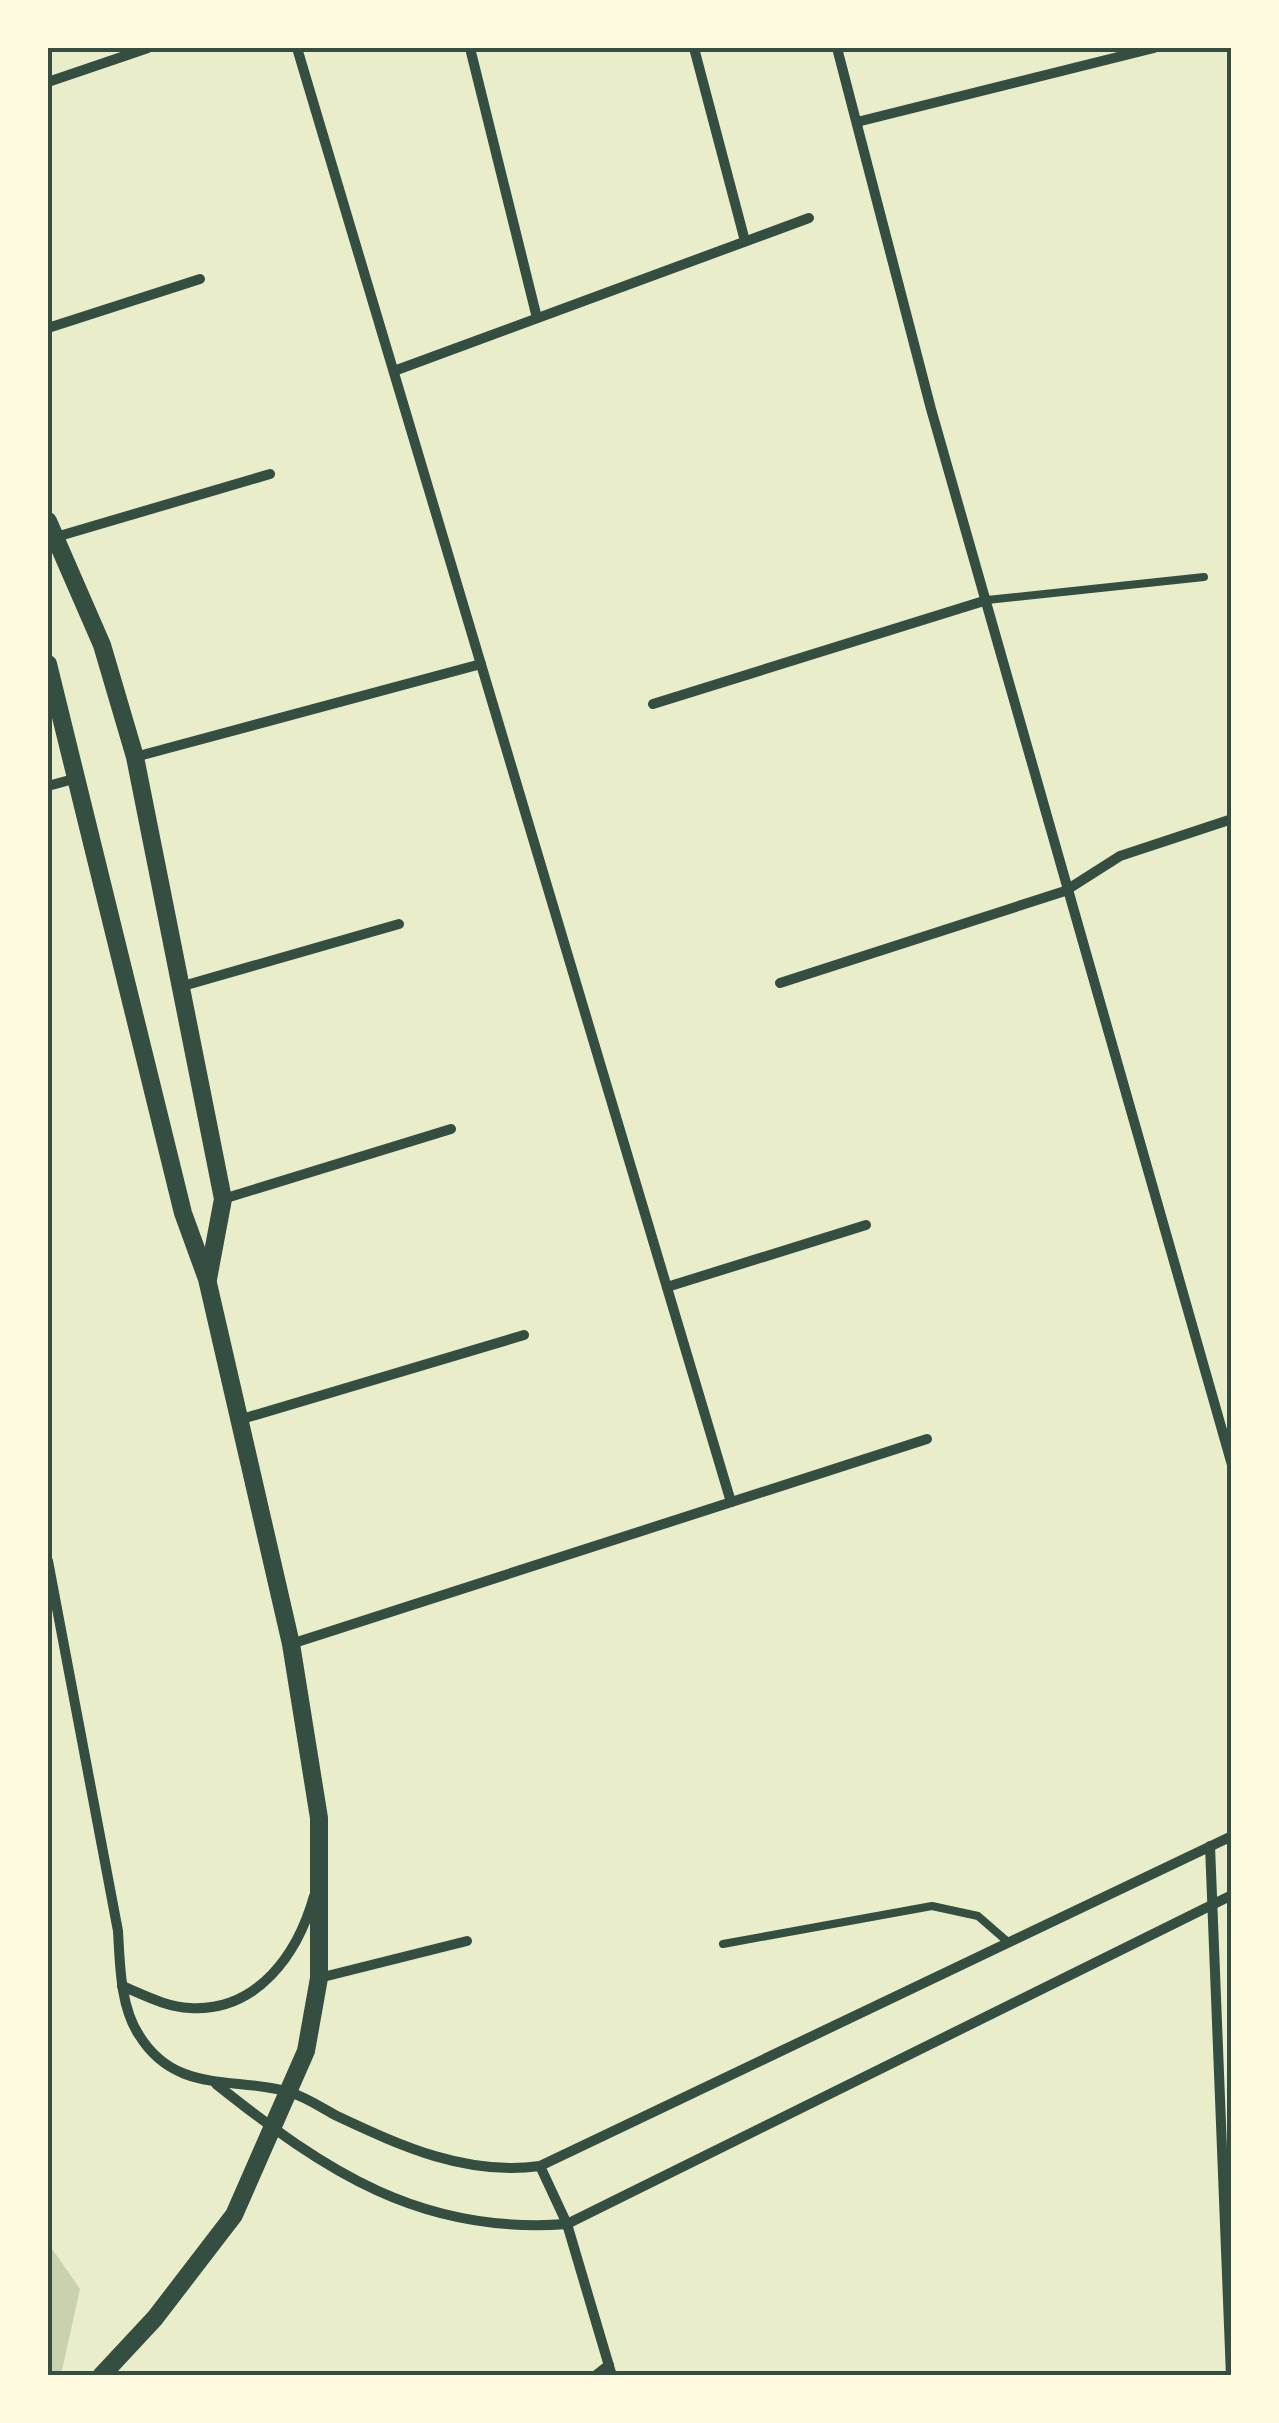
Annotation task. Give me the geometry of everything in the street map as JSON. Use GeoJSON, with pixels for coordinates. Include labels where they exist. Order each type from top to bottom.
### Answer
{"type":"FeatureCollection","features":[{"type":"Feature","properties":{"kind":"street"},"geometry":{"type":"LineString","coordinates":[[48,82],[148,48]]}},
{"type":"Feature","properties":{"kind":"street"},"geometry":{"type":"LineString","coordinates":[[297,48],[731,1502]]}},
{"type":"Feature","properties":{"kind":"street"},"geometry":{"type":"LineString","coordinates":[[470,48],[537,318]]}},
{"type":"Feature","properties":{"kind":"street"},"geometry":{"type":"LineString","coordinates":[[694,48],[745,242]]}},
{"type":"Feature","properties":{"kind":"street"},"geometry":{"type":"LineString","coordinates":[[837,48],[931,409],[1232,1464]]}},
{"type":"Feature","properties":{"kind":"street"},"geometry":{"type":"LineString","coordinates":[[857,122],[1154,48]]}},
{"type":"Feature","properties":{"kind":"street"},"geometry":{"type":"LineString","coordinates":[[394,371],[808,218]]}},
{"type":"Feature","properties":{"kind":"street"},"geometry":{"type":"LineString","coordinates":[[48,328],[200,280]]}},
{"type":"Feature","properties":{"kind":"street"},"geometry":{"type":"LineString","coordinates":[[208,1279],[223,1199],[183,986],[135,758],[102,645],[52,529],[270,474]]}},
{"type":"Feature","properties":{"kind":"street"},"geometry":{"type":"LineString","coordinates":[[653,704],[987,600]]}},
{"type":"Feature","properties":{"kind":"street"},"geometry":{"type":"LineString","coordinates":[[48,664],[182,1214],[208,1279],[242,1419],[291,1644],[318,1818],[318,1978],[306,2051],[234,2215],[155,2318],[101,2376]]}},
{"type":"Feature","properties":{"kind":"street"},"geometry":{"type":"LineString","coordinates":[[135,758],[481,664]]}},
{"type":"Feature","properties":{"kind":"street"},"geometry":{"type":"LineString","coordinates":[[48,786],[77,778]]}},
{"type":"Feature","properties":{"kind":"street"},"geometry":{"type":"LineString","coordinates":[[780,982],[1066,891],[1120,856],[1232,819]]}},
{"type":"Feature","properties":{"kind":"street"},"geometry":{"type":"LineString","coordinates":[[183,986],[399,924]]}},
{"type":"Feature","properties":{"kind":"street"},"geometry":{"type":"LineString","coordinates":[[223,1199],[451,1129]]}},
{"type":"Feature","properties":{"kind":"street"},"geometry":{"type":"LineString","coordinates":[[667,1287],[866,1225]]}},
{"type":"Feature","properties":{"kind":"street"},"geometry":{"type":"LineString","coordinates":[[242,1419],[524,1334]]}},
{"type":"Feature","properties":{"kind":"street"},"geometry":{"type":"LineString","coordinates":[[291,1644],[927,1439]]}},
{"type":"Feature","properties":{"kind":"street"},"geometry":{"type":"LineString","coordinates":[[48,1561],[118,1931],[122,1986],[139,2035],[177,2072],[215,2083],[290,2092],[421,2152],[498,2172],[540,2166],[1232,1836]]}},
{"type":"Feature","properties":{"kind":"street"},"geometry":{"type":"LineString","coordinates":[[122,1986],[164,2004],[192,2009],[227,2001],[260,1986],[289,1958],[305,1928],[316,1890],[318,1818]]}},
{"type":"Feature","properties":{"kind":"street"},"geometry":{"type":"LineString","coordinates":[[1210,1846],[1232,2376]]}},
{"type":"Feature","properties":{"kind":"street"},"geometry":{"type":"LineString","coordinates":[[215,2083],[319,2163],[422,2210],[510,2228],[567,2224],[1232,1895]]}},
{"type":"Feature","properties":{"kind":"street"},"geometry":{"type":"LineString","coordinates":[[318,1978],[467,1941]]}},
{"type":"Feature","properties":{"kind":"street"},"geometry":{"type":"LineString","coordinates":[[540,2166],[567,2224],[611,2370],[595,2376]]}},
{"type":"Feature","properties":{"kind":"lane"},"geometry":{"type":"LineString","coordinates":[[987,600],[1204,577]]}},
{"type":"Feature","properties":{"kind":"lane"},"geometry":{"type":"LineString","coordinates":[[723,1944],[932,1906],[978,1916],[1010,1944]]}},
{"type":"Feature","properties":{"kind":"green space"},"geometry":{"type":"Polygon","coordinates":[[[48,2243],[80,2289],[61,2375],[48,2375],[48,2243]]]}}]}
